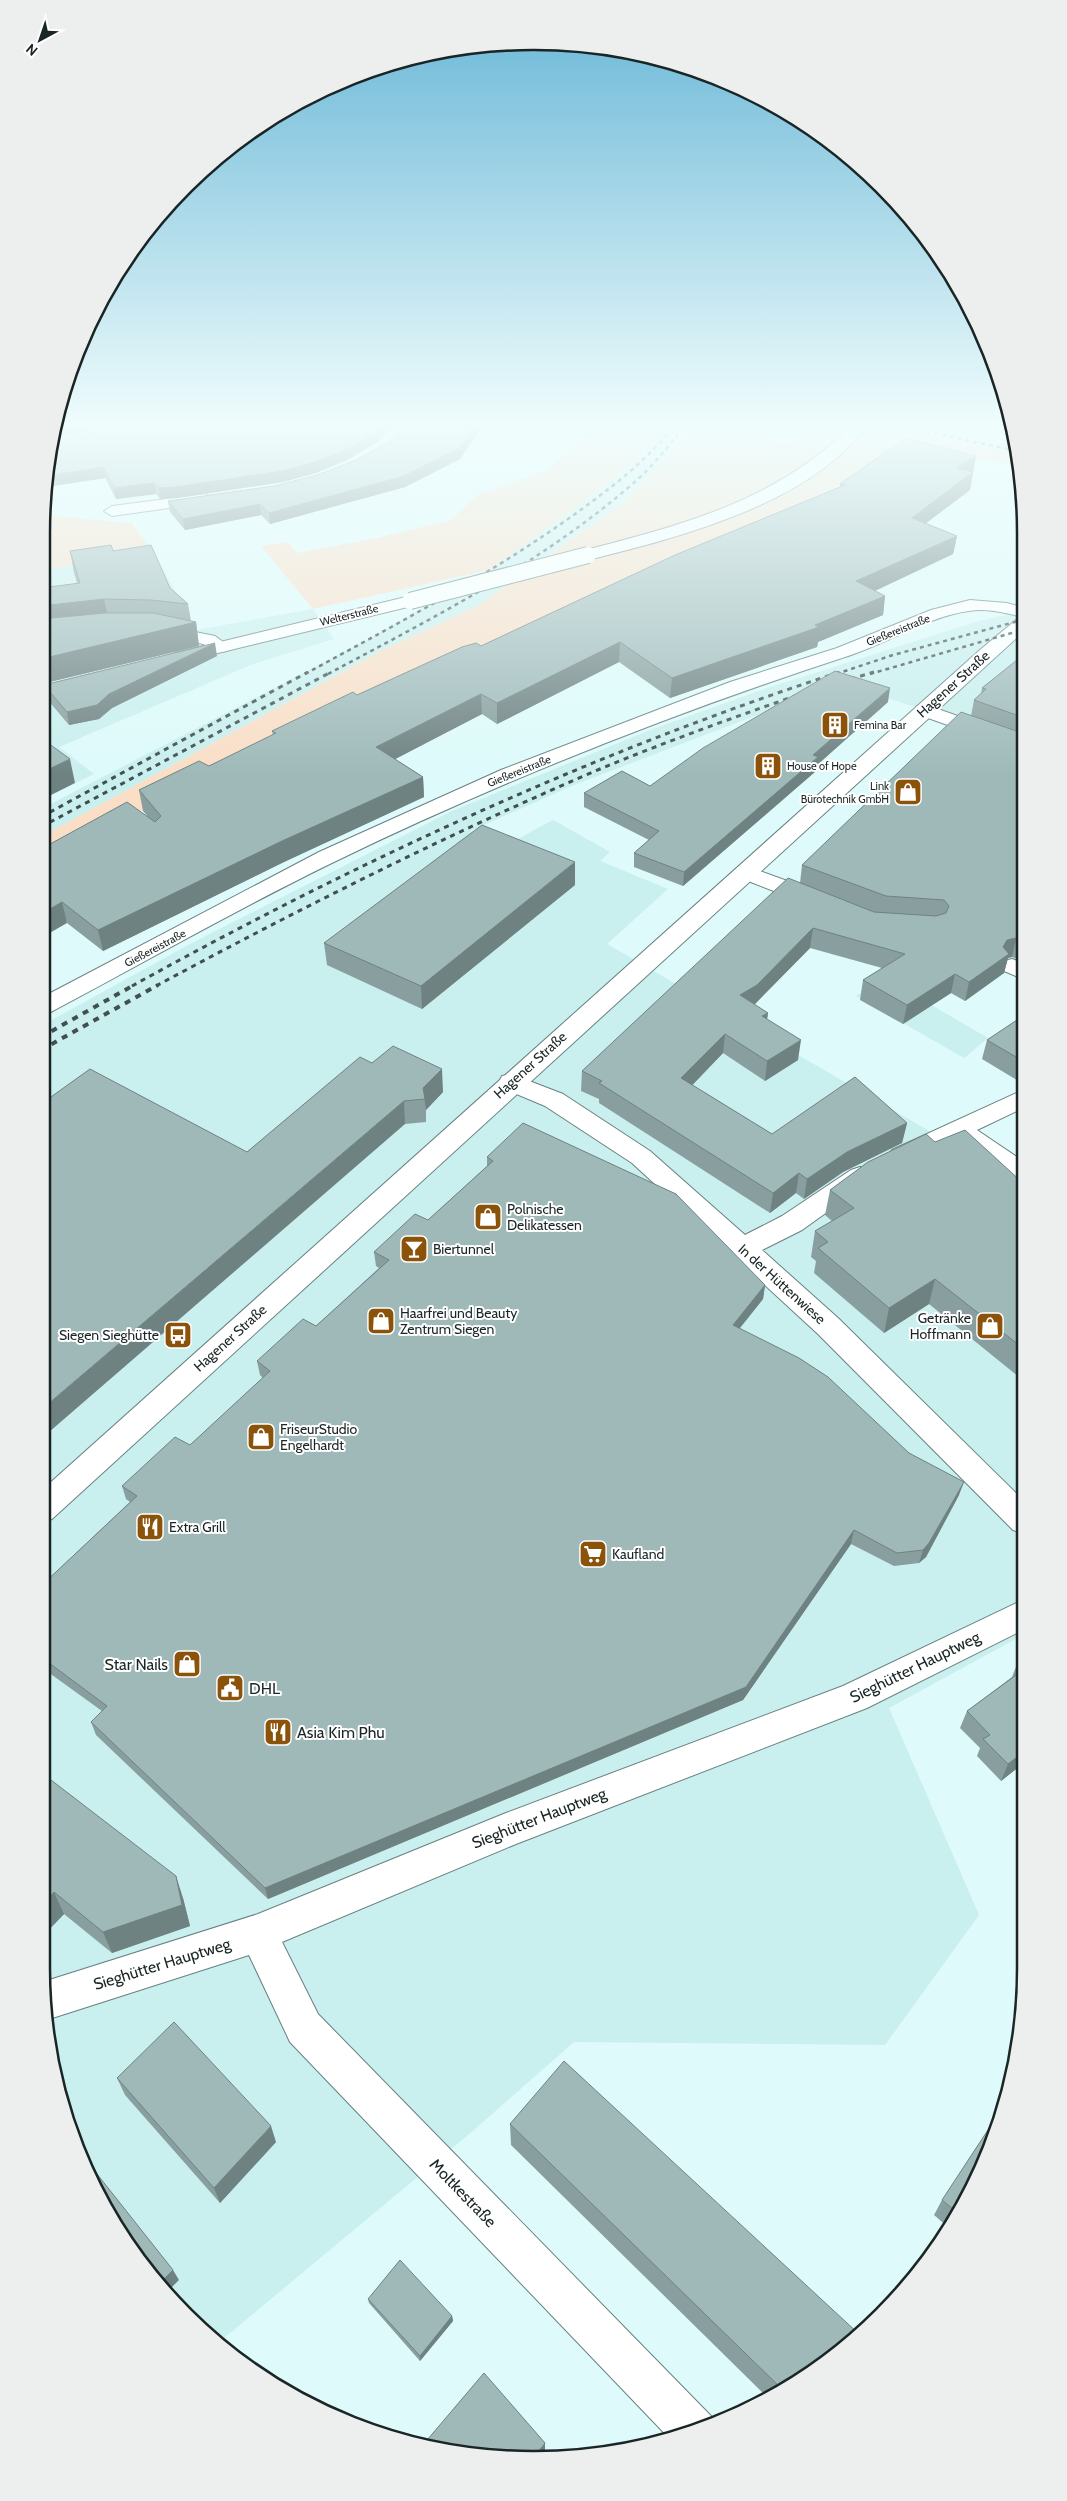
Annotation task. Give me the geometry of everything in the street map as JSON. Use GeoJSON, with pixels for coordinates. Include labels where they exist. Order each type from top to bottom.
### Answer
{"type":"FeatureCollection","features":[{"type":"Feature","properties":{"kind":"street","name":"Welterstraße"},"geometry":{"type":"LineString","coordinates":[[163,662],[410,601],[635,542]]}},
{"type":"Feature","properties":{"kind":"street","name":"Gießereistraße"},"geometry":{"type":"LineString","coordinates":[[50,1003],[327,857],[508,774],[737,686],[843,652],[937,614],[970,605],[1017,611]]}},
{"type":"Feature","properties":{"kind":"street","name":"Hagener Straße"},"geometry":{"type":"LineString","coordinates":[[50,1502],[512,1082],[1017,628]]}},
{"type":"Feature","properties":{"kind":"street"},"geometry":{"type":"LineString","coordinates":[[139,630],[162,630],[190,635],[209,640],[221,647]]}},
{"type":"Feature","properties":{"kind":"street"},"geometry":{"type":"LineString","coordinates":[[924,710],[1017,744]]}},
{"type":"Feature","properties":{"kind":"street"},"geometry":{"type":"LineString","coordinates":[[746,872],[836,907]]}},
{"type":"Feature","properties":{"kind":"street","name":"In der Hüttenwiese"},"geometry":{"type":"LineString","coordinates":[[512,1082],[554,1100],[641,1157],[828,1326],[1017,1514]]}},
{"type":"Feature","properties":{"kind":"street"},"geometry":{"type":"LineString","coordinates":[[742,1248],[792,1223],[853,1180],[1017,1101]]}},
{"type":"Feature","properties":{"kind":"street"},"geometry":{"type":"LineString","coordinates":[[957,1129],[1017,1168]]}},
{"type":"Feature","properties":{"kind":"street","name":"Sieghütter Hauptweg"},"geometry":{"type":"LineString","coordinates":[[51,1999],[258,1934],[506,1830],[855,1697],[1017,1617]]}},
{"type":"Feature","properties":{"kind":"street","name":"Moltkestraße"},"geometry":{"type":"LineString","coordinates":[[258,1934],[304,2028],[688,2425]]}},
{"type":"Feature","properties":{"kind":"shaded area"},"geometry":{"type":"Polygon","coordinates":[[[50,542],[146,542],[154,552],[50,569],[50,542]]]}},
{"type":"Feature","properties":{"kind":"shaded area"},"geometry":{"type":"Polygon","coordinates":[[[288,542],[297,553],[357,542],[528,542],[489,570],[313,609],[261,546],[288,542]]]}},
{"type":"Feature","properties":{"kind":"shaded area"},"geometry":{"type":"Polygon","coordinates":[[[528,542],[568,542],[477,606],[381,651],[50,832],[50,804],[367,640],[489,570],[528,542]]]}},
{"type":"Feature","properties":{"kind":"shaded area"},"geometry":{"type":"Polygon","coordinates":[[[568,542],[753,542],[202,781],[110,827],[50,867],[50,832],[381,651],[477,606],[568,542]]]}},
{"type":"Feature","properties":{"kind":"shaded area"},"geometry":{"type":"Polygon","coordinates":[[[154,552],[196,630],[313,609],[334,639],[253,664],[59,747],[94,774],[50,796],[50,569],[154,552]]]}},
{"type":"Feature","properties":{"kind":"shaded area"},"geometry":{"type":"Polygon","coordinates":[[[1017,612],[1017,744],[924,710],[841,683],[574,785],[470,831],[514,841],[553,820],[610,852],[600,861],[668,889],[607,944],[1017,1182],[1017,1638],[889,1708],[979,1915],[885,2045],[574,2042],[468,2135],[224,2338],[170,2286],[131,2236],[115,2209],[87,2153],[76,2123],[66,2093],[54,2031],[50,1968],[50,1021],[190,944],[452,811],[645,732],[764,689],[979,621],[1017,612]]]}},
{"type":"Feature","properties":{"kind":"shaded area"},"geometry":{"type":"Polygon","coordinates":[[[885,978],[988,1038],[964,1058],[856,996],[885,978]]]}},
{"type":"Feature","properties":{"kind":"building"},"geometry":{"type":"Polygon","coordinates":[[[707,542],[944,542],[856,581],[885,596],[815,625],[819,627],[672,678],[620,642],[497,703],[481,694],[376,747],[423,777],[282,841],[98,930],[62,902],[50,909],[50,844],[127,802],[155,822],[161,816],[139,790],[199,761],[209,766],[276,733],[272,731],[353,692],[357,695],[462,647],[476,643],[481,646],[707,542]]]}},
{"type":"Feature","properties":{"kind":"building"},"geometry":{"type":"Polygon","coordinates":[[[111,545],[113,551],[151,545],[170,588],[188,604],[151,600],[104,599],[50,605],[50,587],[80,583],[70,551],[111,545]]]}},
{"type":"Feature","properties":{"kind":"building"},"geometry":{"type":"Polygon","coordinates":[[[105,613],[153,613],[196,622],[50,657],[50,618],[105,613]]]}},
{"type":"Feature","properties":{"kind":"building"},"geometry":{"type":"Polygon","coordinates":[[[215,643],[109,694],[97,705],[67,712],[50,692],[50,684],[215,643]]]}},
{"type":"Feature","properties":{"kind":"building"},"geometry":{"type":"Polygon","coordinates":[[[1017,660],[1017,715],[974,700],[986,689],[982,688],[1017,660]]]}},
{"type":"Feature","properties":{"kind":"building"},"geometry":{"type":"Polygon","coordinates":[[[835,671],[890,688],[813,755],[818,757],[684,872],[634,853],[659,831],[584,793],[622,771],[650,786],[703,748],[835,671]]]}},
{"type":"Feature","properties":{"kind":"building"},"geometry":{"type":"Polygon","coordinates":[[[961,712],[1017,731],[1017,938],[1007,940],[1003,947],[1009,954],[969,982],[955,974],[907,1005],[863,980],[905,954],[813,928],[757,985],[740,995],[768,1013],[762,1016],[801,1040],[767,1061],[725,1034],[681,1078],[772,1134],[855,1077],[907,1123],[847,1152],[807,1179],[799,1173],[773,1193],[599,1083],[602,1081],[582,1071],[788,878],[874,912],[936,916],[946,913],[949,906],[944,900],[886,896],[802,865],[961,712]]]}},
{"type":"Feature","properties":{"kind":"building"},"geometry":{"type":"Polygon","coordinates":[[[50,745],[70,759],[50,769],[50,745]]]}},
{"type":"Feature","properties":{"kind":"building"},"geometry":{"type":"Polygon","coordinates":[[[482,825],[575,862],[421,986],[324,943],[482,825]]]}},
{"type":"Feature","properties":{"kind":"building"},"geometry":{"type":"Polygon","coordinates":[[[1017,1020],[1017,1058],[987,1040],[1017,1020]]]}},
{"type":"Feature","properties":{"kind":"building"},"geometry":{"type":"Polygon","coordinates":[[[393,1046],[442,1069],[423,1088],[425,1099],[404,1101],[50,1402],[50,1098],[90,1069],[247,1152],[360,1057],[372,1063],[393,1046]]]}},
{"type":"Feature","properties":{"kind":"building","name":"Kaufland"},"geometry":{"type":"Polygon","coordinates":[[[523,1123],[676,1194],[765,1285],[733,1325],[799,1358],[828,1377],[909,1453],[964,1482],[929,1543],[923,1550],[897,1553],[854,1530],[746,1687],[265,1888],[91,1722],[107,1706],[50,1664],[50,1578],[137,1496],[122,1486],[175,1437],[190,1445],[270,1371],[257,1361],[303,1319],[316,1326],[389,1260],[374,1252],[415,1214],[428,1220],[493,1161],[487,1157],[523,1123]]]}},
{"type":"Feature","properties":{"kind":"building"},"geometry":{"type":"Polygon","coordinates":[[[965,1130],[1017,1178],[1017,1343],[935,1279],[889,1308],[818,1248],[828,1242],[815,1231],[854,1208],[830,1190],[868,1162],[926,1134],[935,1142],[965,1130]]]}},
{"type":"Feature","properties":{"kind":"building"},"geometry":{"type":"Polygon","coordinates":[[[1017,1674],[1017,1757],[1008,1764],[983,1739],[990,1735],[967,1711],[1017,1674]]]}},
{"type":"Feature","properties":{"kind":"building"},"geometry":{"type":"Polygon","coordinates":[[[50,1781],[176,1876],[182,1905],[103,1932],[54,1892],[50,1896],[50,1781]]]}},
{"type":"Feature","properties":{"kind":"building"},"geometry":{"type":"Polygon","coordinates":[[[174,2022],[271,2126],[214,2188],[117,2078],[174,2022]]]}},
{"type":"Feature","properties":{"kind":"building"},"geometry":{"type":"Polygon","coordinates":[[[564,2061],[854,2329],[802,2370],[777,2385],[510,2124],[564,2061]]]}},
{"type":"Feature","properties":{"kind":"building"},"geometry":{"type":"Polygon","coordinates":[[[989,2128],[980,2153],[952,2208],[942,2200],[989,2128]]]}},
{"type":"Feature","properties":{"kind":"building"},"geometry":{"type":"Polygon","coordinates":[[[96,2173],[173,2270],[164,2279],[150,2262],[131,2236],[96,2173]]]}},
{"type":"Feature","properties":{"kind":"building"},"geometry":{"type":"Polygon","coordinates":[[[400,2260],[452,2316],[420,2356],[368,2299],[400,2260]]]}},
{"type":"Feature","properties":{"kind":"building"},"geometry":{"type":"Polygon","coordinates":[[[484,2373],[545,2443],[539,2451],[534,2451],[470,2447],[428,2439],[484,2373]]]}},
{"type":"Feature","properties":{"kind":"railway"},"geometry":{"type":"LineString","coordinates":[[305,674],[471,582],[534,542]]}},
{"type":"Feature","properties":{"kind":"railway"},"geometry":{"type":"LineString","coordinates":[[328,674],[489,586],[557,542]]}},
{"type":"Feature","properties":{"kind":"railway"},"geometry":{"type":"LineString","coordinates":[[836,674],[893,655],[1017,621]]}},
{"type":"Feature","properties":{"kind":"railway"},"geometry":{"type":"LineString","coordinates":[[870,674],[1017,631]]}},
{"type":"Feature","properties":{"kind":"railway"},"geometry":{"type":"LineString","coordinates":[[50,812],[308,672]]}},
{"type":"Feature","properties":{"kind":"railway"},"geometry":{"type":"LineString","coordinates":[[50,822],[331,672]]}},
{"type":"Feature","properties":{"kind":"railway"},"geometry":{"type":"LineString","coordinates":[[132,986],[303,895],[478,812],[657,737],[748,703],[840,672]]}},
{"type":"Feature","properties":{"kind":"railway"},"geometry":{"type":"LineString","coordinates":[[841,682],[874,672]]}},
{"type":"Feature","properties":{"kind":"railway"},"geometry":{"type":"LineString","coordinates":[[156,986],[265,928],[487,819],[649,749],[798,695]]}},
{"type":"Feature","properties":{"kind":"railway"},"geometry":{"type":"LineString","coordinates":[[50,1032],[134,985]]}},
{"type":"Feature","properties":{"kind":"railway"},"geometry":{"type":"LineString","coordinates":[[50,1045],[158,985]]}},
{"type":"Feature","properties":{"kind":"place","name":"Femina Bar"},"geometry":{"type":"Point","coordinates":[835,725]}},
{"type":"Feature","properties":{"kind":"place","name":"House of Hope"},"geometry":{"type":"Point","coordinates":[768,766]}},
{"type":"Feature","properties":{"kind":"place","name":"Link Bürotechnik GmbH"},"geometry":{"type":"Point","coordinates":[908,792]}},
{"type":"Feature","properties":{"kind":"place","name":"Polnische Delikatessen"},"geometry":{"type":"Point","coordinates":[488,1217]}},
{"type":"Feature","properties":{"kind":"place","name":"Biertunnel"},"geometry":{"type":"Point","coordinates":[414,1249]}},
{"type":"Feature","properties":{"kind":"place","name":"Haarfrei und Beauty Zentrum Siegen"},"geometry":{"type":"Point","coordinates":[381,1321]}},
{"type":"Feature","properties":{"kind":"place","name":"Getränke Hoffmann"},"geometry":{"type":"Point","coordinates":[990,1326]}},
{"type":"Feature","properties":{"kind":"place","name":"Siegen Sieghütte"},"geometry":{"type":"Point","coordinates":[178,1335]}},
{"type":"Feature","properties":{"kind":"place","name":"FriseurStudio Engelhardt"},"geometry":{"type":"Point","coordinates":[261,1437]}},
{"type":"Feature","properties":{"kind":"place","name":"Extra Grill"},"geometry":{"type":"Point","coordinates":[150,1527]}},
{"type":"Feature","properties":{"kind":"place","name":"Kaufland"},"geometry":{"type":"Point","coordinates":[593,1554]}},
{"type":"Feature","properties":{"kind":"place","name":"Star Nails"},"geometry":{"type":"Point","coordinates":[187,1664]}},
{"type":"Feature","properties":{"kind":"place","name":"DHL"},"geometry":{"type":"Point","coordinates":[230,1688]}},
{"type":"Feature","properties":{"kind":"place","name":"Asia Kim Phu"},"geometry":{"type":"Point","coordinates":[278,1732]}}]}
